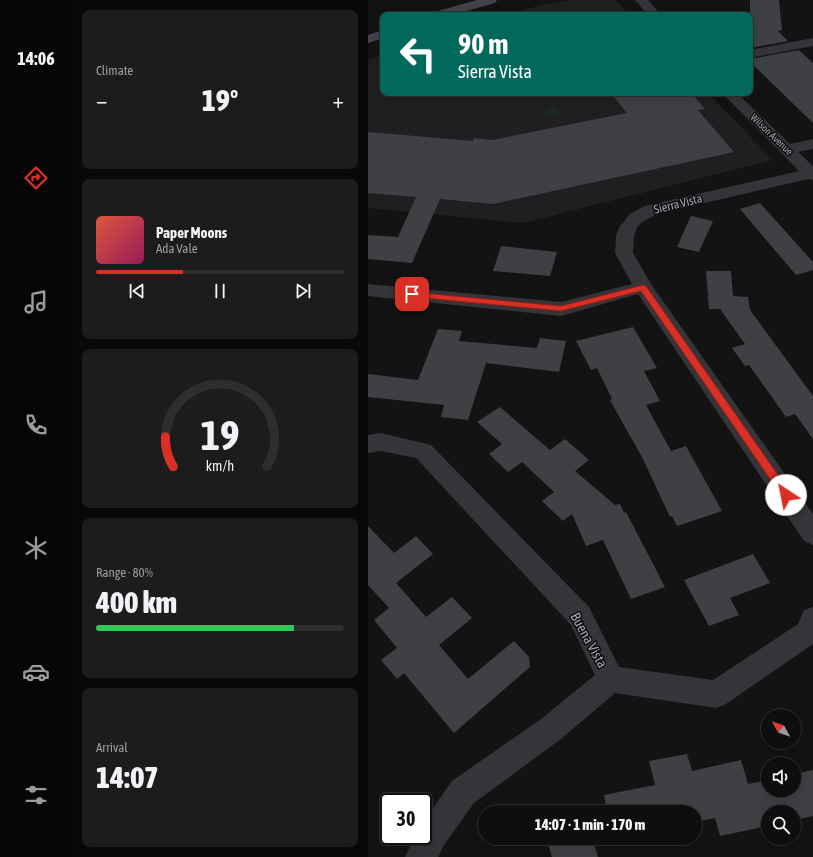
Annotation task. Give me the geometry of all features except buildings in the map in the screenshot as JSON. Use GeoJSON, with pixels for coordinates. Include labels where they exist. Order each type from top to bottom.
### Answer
{"type":"FeatureCollection","features":[{"type":"Feature","properties":{"kind":"main road"},"geometry":{"type":"LineString","coordinates":[[449,12],[492,0]]}},
{"type":"Feature","properties":{"kind":"main road"},"geometry":{"type":"LineString","coordinates":[[368,40],[380,35]]}},
{"type":"Feature","properties":{"kind":"street"},"geometry":{"type":"LineString","coordinates":[[641,0],[652,12]]}},
{"type":"Feature","properties":{"kind":"street"},"geometry":{"type":"LineString","coordinates":[[753,53],[813,42]]}},
{"type":"Feature","properties":{"kind":"street","name":"Wilson Avenue"},"geometry":{"type":"LineString","coordinates":[[732,96],[812,174]]}},
{"type":"Feature","properties":{"kind":"street"},"geometry":{"type":"LineString","coordinates":[[788,149],[813,144]]}},
{"type":"Feature","properties":{"kind":"street","name":"Sierra Vista"},"geometry":{"type":"LineString","coordinates":[[812,174],[651,210],[636,218],[629,226],[625,236],[624,253],[643,288],[813,534]]}},
{"type":"Feature","properties":{"kind":"street"},"geometry":{"type":"LineString","coordinates":[[368,290],[561,308],[643,288]]}},
{"type":"Feature","properties":{"kind":"street","name":"Buena Vista"},"geometry":{"type":"LineString","coordinates":[[368,444],[381,442],[423,451],[580,616],[611,679],[551,730],[463,792],[433,834],[421,857]]}},
{"type":"Feature","properties":{"kind":"street"},"geometry":{"type":"LineString","coordinates":[[611,679],[716,694],[807,634],[813,619]]}},
{"type":"Feature","properties":{"kind":"shaded area"},"geometry":{"type":"Polygon","coordinates":[[[571,0],[615,0],[627,12],[516,12],[545,4],[571,0]]]}},
{"type":"Feature","properties":{"kind":"shaded area"},"geometry":{"type":"Polygon","coordinates":[[[380,56],[380,96],[711,96],[773,160],[523,223],[368,208],[368,60],[380,56]]]}},
{"type":"Feature","properties":{"kind":"shaded area"},"geometry":{"type":"Polygon","coordinates":[[[554,103],[561,110],[560,112],[558,114],[543,117],[543,114],[554,103]]]}},
{"type":"Feature","properties":{"kind":"route"},"geometry":{"type":"LineString","coordinates":[[412,294],[561,308],[643,288],[786,495]]}}]}
